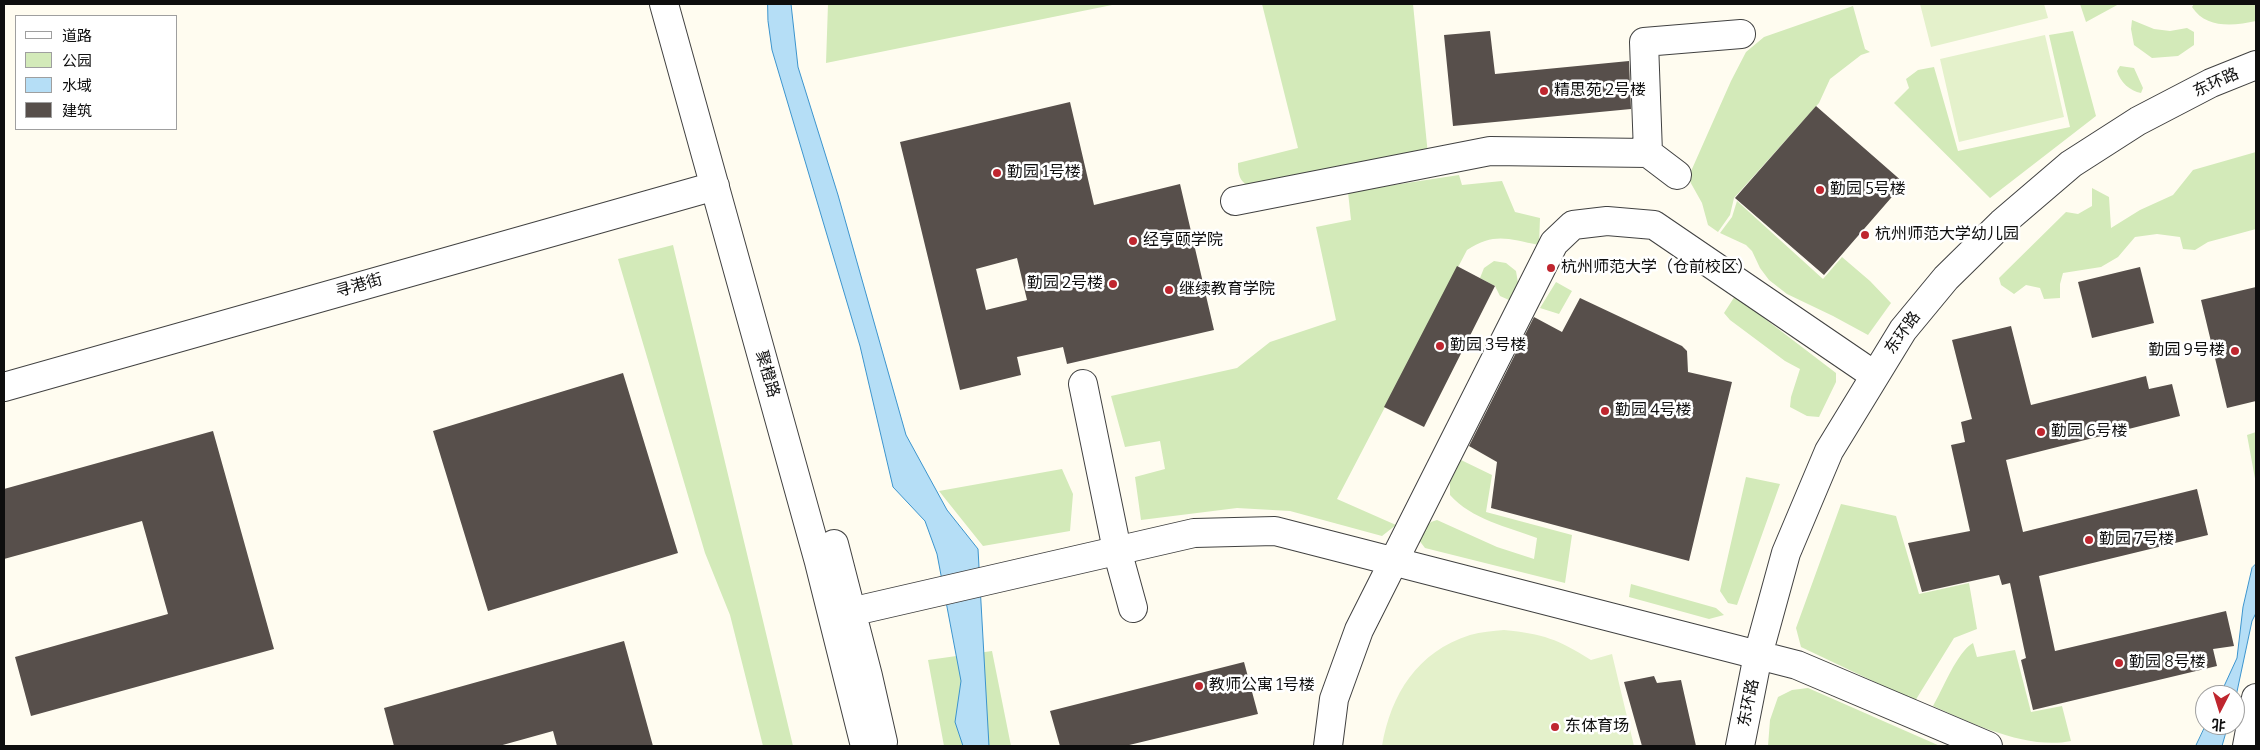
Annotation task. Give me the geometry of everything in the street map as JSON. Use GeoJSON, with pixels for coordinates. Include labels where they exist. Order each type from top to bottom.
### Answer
{"type":"FeatureCollection","features":[{"type":"Feature","properties":{"kind":"street","name":"聚橙路"},"geometry":{"type":"LineString","coordinates":[[664,4],[715,186],[884,746]]}},
{"type":"Feature","properties":{"kind":"street","name":"聚橙路"},"geometry":{"type":"LineString","coordinates":[[684,4],[843,614],[865,746]]}},
{"type":"Feature","properties":{"kind":"street"},"geometry":{"type":"LineString","coordinates":[[1648,153],[1644,42],[1741,34]]}},
{"type":"Feature","properties":{"kind":"street","name":"东环路"},"geometry":{"type":"LineString","coordinates":[[1740,746],[1758,655],[1786,553],[1815,481],[1848,418],[1903,330],[1946,278],[2002,223],[2071,164],[2138,121],[2212,83],[2256,65]]}},
{"type":"Feature","properties":{"kind":"street"},"geometry":{"type":"LineString","coordinates":[[1235,201],[1490,151],[1648,153],[1676,176]]}},
{"type":"Feature","properties":{"kind":"street","name":"寻港街"},"geometry":{"type":"LineString","coordinates":[[4,387],[715,186]]}},
{"type":"Feature","properties":{"kind":"street"},"geometry":{"type":"LineString","coordinates":[[1328,746],[1334,699],[1359,630],[1554,243],[1573,225],[1607,220],[1654,225],[1874,375]]}},
{"type":"Feature","properties":{"kind":"street"},"geometry":{"type":"LineString","coordinates":[[1083,384],[1117,550],[1133,608]]}},
{"type":"Feature","properties":{"kind":"street"},"geometry":{"type":"LineString","coordinates":[[843,614],[1194,533],[1276,531],[1797,665],[1988,746]]}},
{"type":"Feature","properties":{"kind":"street"},"geometry":{"type":"LineString","coordinates":[[2247,746],[2256,698]]}},
{"type":"Feature","properties":{"kind":"green space"},"geometry":{"type":"Polygon","coordinates":[[[828,4],[1117,4],[826,63],[828,4]]]}},
{"type":"Feature","properties":{"kind":"green space"},"geometry":{"type":"Polygon","coordinates":[[[1262,4],[1413,4],[1428,155],[1253,188],[1245,184],[1239,175],[1238,163],[1298,148],[1262,4]]]}},
{"type":"Feature","properties":{"kind":"green space"},"geometry":{"type":"Polygon","coordinates":[[[1920,4],[2044,4],[2048,18],[1931,47],[1920,4]]]}},
{"type":"Feature","properties":{"kind":"green space"},"geometry":{"type":"Polygon","coordinates":[[[2080,4],[2119,4],[2086,22],[2080,4]]]}},
{"type":"Feature","properties":{"kind":"green space"},"geometry":{"type":"Polygon","coordinates":[[[2194,4],[2256,4],[2256,21],[2230,25],[2213,22],[2198,14],[2192,7],[2194,4]]]}},
{"type":"Feature","properties":{"kind":"green space"},"geometry":{"type":"Polygon","coordinates":[[[1853,6],[1865,49],[1870,52],[1861,55],[1830,79],[1819,103],[1734,198],[1730,215],[1718,232],[1708,225],[1702,203],[1688,178],[1746,52],[1764,37],[1853,6]]]}},
{"type":"Feature","properties":{"kind":"green space"},"geometry":{"type":"Polygon","coordinates":[[[2132,20],[2154,29],[2170,31],[2187,28],[2194,32],[2194,45],[2178,56],[2152,58],[2134,45],[2131,29],[2132,20]]]}},
{"type":"Feature","properties":{"kind":"green space"},"geometry":{"type":"Polygon","coordinates":[[[2073,31],[2096,116],[1990,198],[1894,103],[1909,88],[1906,79],[1918,70],[1934,67],[1958,151],[2070,127],[2049,35],[2073,31]]]}},
{"type":"Feature","properties":{"kind":"green space"},"geometry":{"type":"Polygon","coordinates":[[[2045,35],[2064,117],[1959,142],[1940,59],[2045,35]]]}},
{"type":"Feature","properties":{"kind":"green space"},"geometry":{"type":"Polygon","coordinates":[[[2120,66],[2134,68],[2143,88],[2141,93],[2129,88],[2123,82],[2117,71],[2120,66]]]}},
{"type":"Feature","properties":{"kind":"green space"},"geometry":{"type":"Polygon","coordinates":[[[2256,152],[2256,229],[2208,242],[2195,250],[2183,249],[2180,237],[2157,234],[2135,237],[2118,257],[2101,267],[2063,273],[2060,284],[2060,298],[2044,299],[2040,288],[2026,285],[2014,294],[2001,285],[1999,278],[2066,212],[2078,214],[2092,206],[2092,188],[2109,197],[2111,228],[2140,210],[2173,195],[2193,170],[2256,152]]]}},
{"type":"Feature","properties":{"kind":"green space"},"geometry":{"type":"Polygon","coordinates":[[[1459,175],[1462,185],[1502,181],[1515,212],[1540,218],[1539,245],[1502,238],[1477,244],[1467,250],[1337,499],[1396,525],[1382,536],[1290,511],[1237,508],[1141,520],[1135,477],[1165,469],[1160,441],[1125,447],[1111,396],[1237,368],[1270,342],[1336,320],[1316,227],[1351,220],[1348,192],[1459,175]]]}},
{"type":"Feature","properties":{"kind":"green space"},"geometry":{"type":"Polygon","coordinates":[[[1737,201],[1823,279],[1842,257],[1870,281],[1891,303],[1868,335],[1787,294],[1769,280],[1760,268],[1752,251],[1746,245],[1720,233],[1732,217],[1737,201]]]}},
{"type":"Feature","properties":{"kind":"green space"},"geometry":{"type":"Polygon","coordinates":[[[673,245],[793,746],[763,746],[730,615],[705,553],[618,259],[673,245]]]}},
{"type":"Feature","properties":{"kind":"green space"},"geometry":{"type":"Polygon","coordinates":[[[1494,261],[1506,263],[1516,271],[1518,283],[1509,300],[1500,296],[1495,286],[1480,278],[1484,268],[1494,261]]]}},
{"type":"Feature","properties":{"kind":"green space"},"geometry":{"type":"Polygon","coordinates":[[[1556,282],[1572,291],[1559,314],[1540,308],[1556,282]]]}},
{"type":"Feature","properties":{"kind":"green space"},"geometry":{"type":"Polygon","coordinates":[[[1735,296],[1836,373],[1836,382],[1819,417],[1807,416],[1790,407],[1791,397],[1800,369],[1785,361],[1730,320],[1724,313],[1735,296]]]}},
{"type":"Feature","properties":{"kind":"green space"},"geometry":{"type":"Polygon","coordinates":[[[2256,432],[2256,484],[2247,435],[2256,432]]]}},
{"type":"Feature","properties":{"kind":"green space"},"geometry":{"type":"Polygon","coordinates":[[[1461,460],[1492,475],[1486,512],[1572,535],[1565,583],[1425,548],[1418,539],[1419,533],[1431,522],[1437,520],[1497,547],[1534,559],[1537,538],[1479,516],[1468,510],[1450,495],[1450,482],[1461,460]]]}},
{"type":"Feature","properties":{"kind":"green space"},"geometry":{"type":"Polygon","coordinates":[[[1062,469],[1073,494],[1070,531],[983,546],[939,491],[1062,469]]]}},
{"type":"Feature","properties":{"kind":"green space"},"geometry":{"type":"Polygon","coordinates":[[[1746,477],[1780,484],[1737,605],[1728,603],[1720,591],[1746,477]]]}},
{"type":"Feature","properties":{"kind":"green space"},"geometry":{"type":"Polygon","coordinates":[[[1841,504],[1896,516],[1919,594],[1969,583],[1977,629],[1954,638],[1915,701],[1801,647],[1796,628],[1841,504]]]}},
{"type":"Feature","properties":{"kind":"green space"},"geometry":{"type":"Polygon","coordinates":[[[1631,584],[1716,608],[1724,615],[1709,619],[1629,597],[1631,584]]]}},
{"type":"Feature","properties":{"kind":"green space"},"geometry":{"type":"Polygon","coordinates":[[[1504,630],[1530,633],[1559,642],[1591,660],[1612,654],[1634,746],[1382,746],[1392,709],[1410,677],[1421,664],[1435,652],[1470,635],[1504,630]]]}},
{"type":"Feature","properties":{"kind":"green space"},"geometry":{"type":"Polygon","coordinates":[[[1973,643],[1977,657],[2015,650],[2031,712],[2062,706],[2071,741],[2054,743],[2019,739],[2001,734],[1933,706],[1961,654],[1973,643]]]}},
{"type":"Feature","properties":{"kind":"green space"},"geometry":{"type":"Polygon","coordinates":[[[992,651],[1011,746],[944,746],[928,660],[992,651]]]}},
{"type":"Feature","properties":{"kind":"green space"},"geometry":{"type":"Polygon","coordinates":[[[1808,688],[1940,746],[1768,746],[1770,720],[1778,697],[1792,690],[1808,688]]]}},
{"type":"Feature","properties":{"kind":"water"},"geometry":{"type":"Polygon","coordinates":[[[768,4],[791,4],[798,67],[838,195],[906,435],[947,510],[978,549],[989,746],[963,746],[955,722],[961,681],[937,554],[925,521],[893,487],[860,346],[772,50],[768,4]]]}},
{"type":"Feature","properties":{"kind":"water"},"geometry":{"type":"Polygon","coordinates":[[[2256,564],[2256,613],[2252,621],[2238,685],[2225,685],[2237,658],[2243,607],[2252,568],[2256,564]]]}},
{"type":"Feature","properties":{"kind":"water"},"geometry":{"type":"Polygon","coordinates":[[[2201,735],[2225,735],[2222,746],[2196,746],[2201,735]]]}},
{"type":"Feature","properties":{"kind":"building","name":"精思苑 2号楼"},"geometry":{"type":"Polygon","coordinates":[[[1490,31],[1495,74],[1629,61],[1631,109],[1453,126],[1444,35],[1490,31]]]}},
{"type":"Feature","properties":{"kind":"building","name":"勤园 2号楼"},"geometry":{"type":"Polygon","coordinates":[[[1070,102],[1094,205],[1180,184],[1214,330],[1067,364],[1063,347],[1017,357],[1021,375],[960,390],[900,142],[1070,102]],[[1017,258],[976,269],[986,310],[1027,300],[1017,258]]]}},
{"type":"Feature","properties":{"kind":"building","name":"勤园 5号楼"},"geometry":{"type":"Polygon","coordinates":[[[1816,106],[1904,183],[1824,275],[1735,198],[1816,106]]]}},
{"type":"Feature","properties":{"kind":"building","name":"勤园 3号楼"},"geometry":{"type":"Polygon","coordinates":[[[1457,266],[1495,286],[1424,427],[1384,407],[1457,266]]]}},
{"type":"Feature","properties":{"kind":"building"},"geometry":{"type":"Polygon","coordinates":[[[2140,267],[2154,323],[2092,338],[2078,282],[2140,267]]]}},
{"type":"Feature","properties":{"kind":"building","name":"勤园 9号楼"},"geometry":{"type":"Polygon","coordinates":[[[2256,287],[2256,401],[2227,408],[2201,300],[2256,287]]]}},
{"type":"Feature","properties":{"kind":"building","name":"勤园 4号楼"},"geometry":{"type":"Polygon","coordinates":[[[1580,298],[1682,346],[1687,351],[1688,372],[1732,382],[1689,561],[1491,508],[1497,462],[1469,446],[1534,317],[1562,332],[1580,298]]]}},
{"type":"Feature","properties":{"kind":"building"},"geometry":{"type":"Polygon","coordinates":[[[2011,326],[2031,405],[2146,376],[2149,389],[2172,384],[2180,416],[2006,460],[2023,532],[2197,489],[2208,535],[2039,576],[2055,651],[2226,611],[2234,646],[2213,649],[2217,666],[2033,710],[2021,660],[2026,658],[2010,583],[2002,585],[1999,575],[1922,592],[1908,543],[1970,531],[1951,445],[1965,442],[1961,422],[1972,419],[1952,340],[2011,326]]]}},
{"type":"Feature","properties":{"kind":"building"},"geometry":{"type":"Polygon","coordinates":[[[623,373],[678,553],[488,611],[433,431],[623,373]]]}},
{"type":"Feature","properties":{"kind":"building"},"geometry":{"type":"Polygon","coordinates":[[[213,431],[274,649],[31,716],[15,657],[168,614],[142,521],[4,559],[4,489],[213,431]]]}},
{"type":"Feature","properties":{"kind":"building"},"geometry":{"type":"Polygon","coordinates":[[[624,641],[653,746],[557,746],[553,731],[499,746],[394,746],[384,708],[624,641]]]}},
{"type":"Feature","properties":{"kind":"building","name":"教师公寓 1号楼"},"geometry":{"type":"Polygon","coordinates":[[[1244,662],[1258,714],[1125,746],[1060,746],[1050,711],[1244,662]]]}},
{"type":"Feature","properties":{"kind":"building"},"geometry":{"type":"Polygon","coordinates":[[[1654,676],[1657,683],[1681,680],[1696,746],[1642,746],[1624,682],[1654,676]]]}},
{"type":"Feature","properties":{"kind":"place","name":"精思苑 2号楼"},"geometry":{"type":"Point","coordinates":[1544,91]}},
{"type":"Feature","properties":{"kind":"place","name":"勤园 1号楼"},"geometry":{"type":"Point","coordinates":[997,173]}},
{"type":"Feature","properties":{"kind":"place","name":"勤园 5号楼"},"geometry":{"type":"Point","coordinates":[1820,190]}},
{"type":"Feature","properties":{"kind":"place","name":"杭州师范大学幼儿园"},"geometry":{"type":"Point","coordinates":[1865,235]}},
{"type":"Feature","properties":{"kind":"place","name":"经亨颐学院"},"geometry":{"type":"Point","coordinates":[1133,241]}},
{"type":"Feature","properties":{"kind":"place","name":"杭州师范大学（仓前校区）"},"geometry":{"type":"Point","coordinates":[1551,268]}},
{"type":"Feature","properties":{"kind":"place","name":"勤园 2号楼"},"geometry":{"type":"Point","coordinates":[1113,284]}},
{"type":"Feature","properties":{"kind":"place","name":"继续教育学院"},"geometry":{"type":"Point","coordinates":[1169,290]}},
{"type":"Feature","properties":{"kind":"place","name":"勤园 3号楼"},"geometry":{"type":"Point","coordinates":[1440,346]}},
{"type":"Feature","properties":{"kind":"place","name":"勤园 9号楼"},"geometry":{"type":"Point","coordinates":[2235,351]}},
{"type":"Feature","properties":{"kind":"place","name":"勤园 4号楼"},"geometry":{"type":"Point","coordinates":[1605,411]}},
{"type":"Feature","properties":{"kind":"place","name":"勤园 6号楼"},"geometry":{"type":"Point","coordinates":[2041,432]}},
{"type":"Feature","properties":{"kind":"place","name":"勤园 7号楼"},"geometry":{"type":"Point","coordinates":[2089,540]}},
{"type":"Feature","properties":{"kind":"place","name":"勤园 8号楼"},"geometry":{"type":"Point","coordinates":[2119,663]}},
{"type":"Feature","properties":{"kind":"place","name":"教师公寓 1号楼"},"geometry":{"type":"Point","coordinates":[1199,686]}},
{"type":"Feature","properties":{"kind":"place","name":"东体育场"},"geometry":{"type":"Point","coordinates":[1555,727]}}]}
